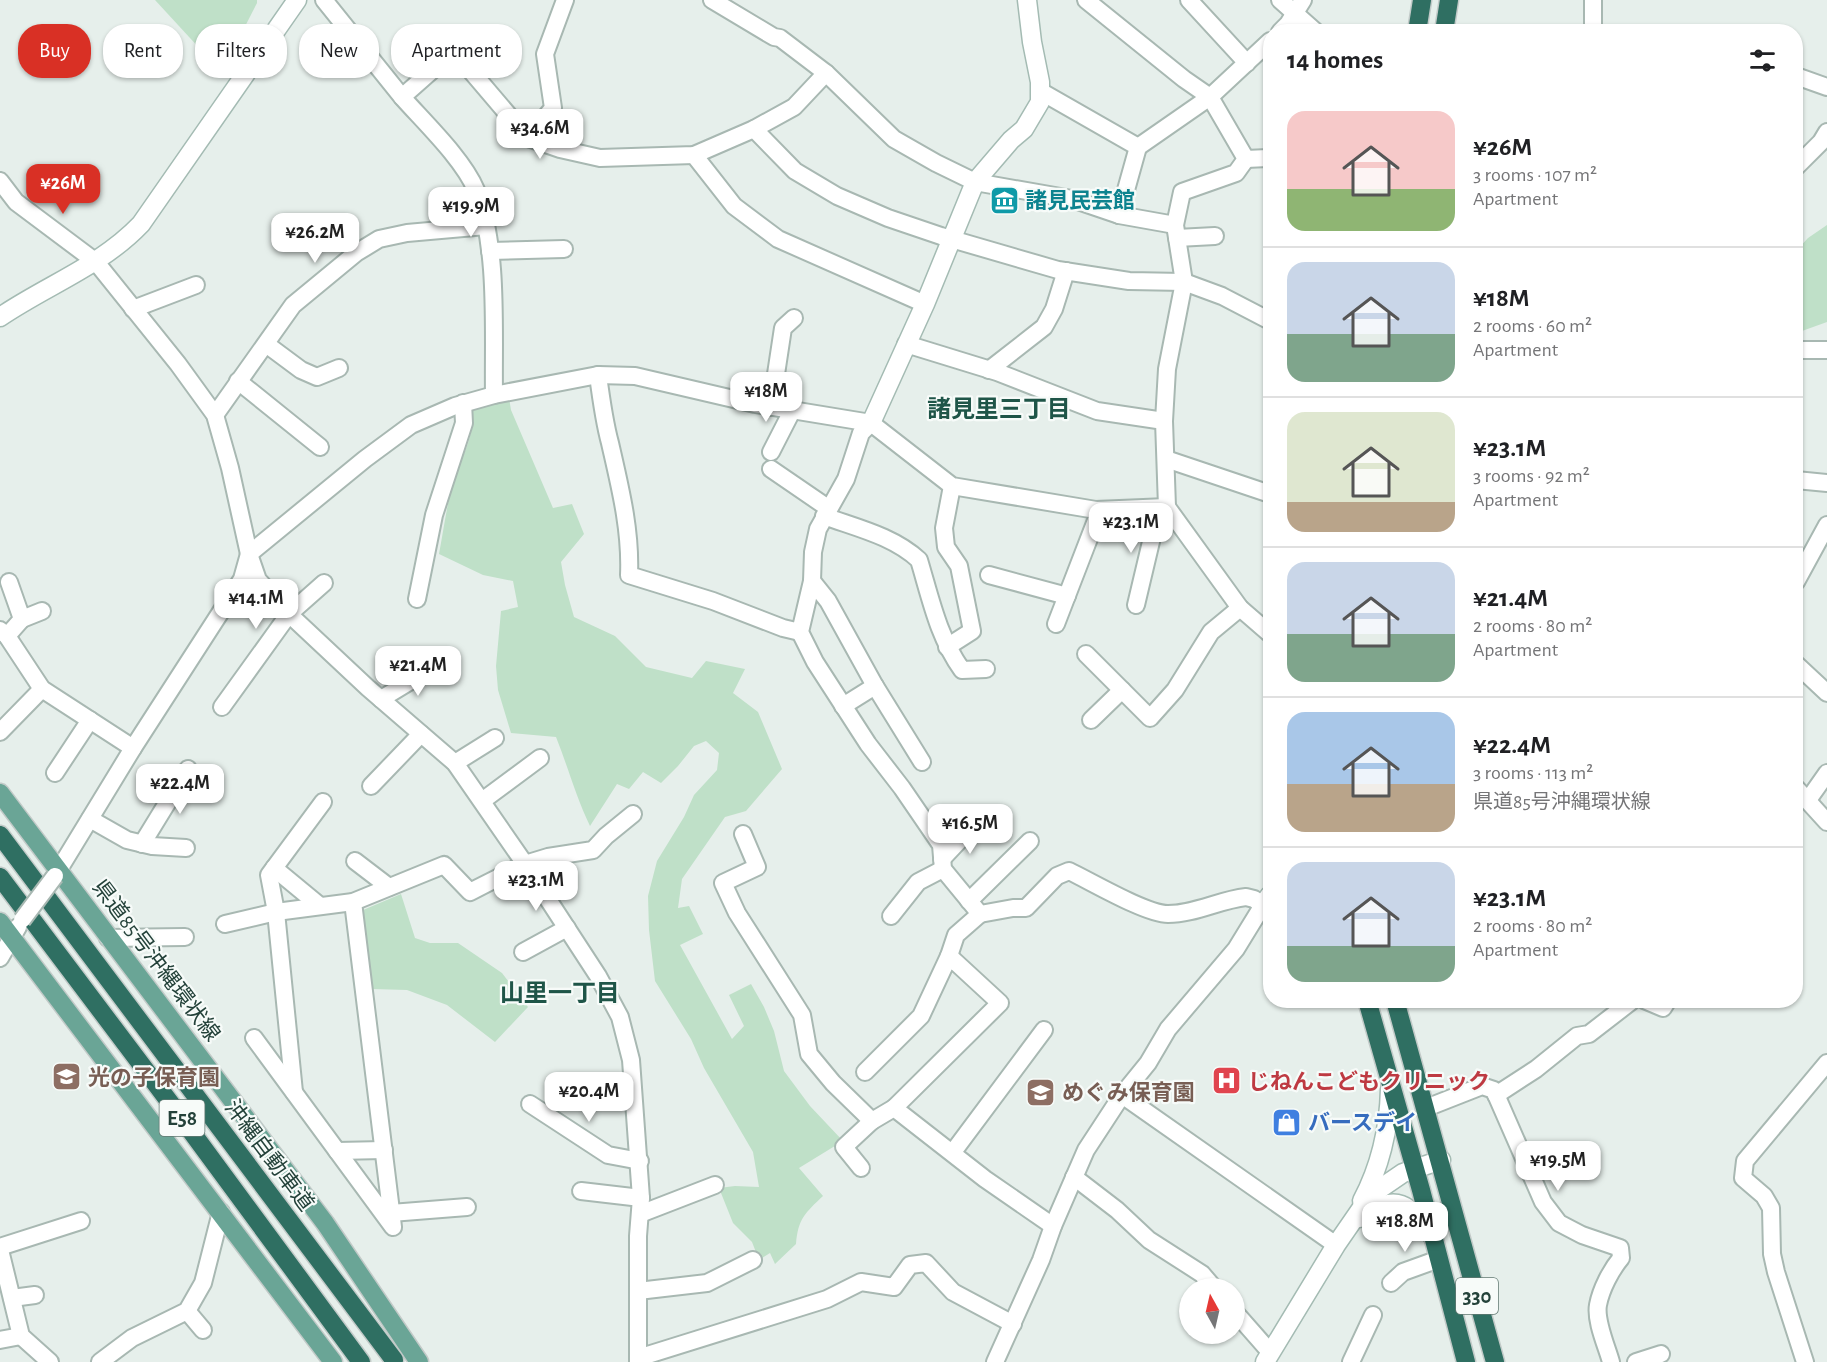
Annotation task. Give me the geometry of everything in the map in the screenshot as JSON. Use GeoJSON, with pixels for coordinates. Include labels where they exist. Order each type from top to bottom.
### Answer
{"type":"FeatureCollection","features":[{"type":"Feature","properties":{"kind":"highway"},"geometry":{"type":"LineString","coordinates":[[1418,24],[1422,0]]}},
{"type":"Feature","properties":{"kind":"highway"},"geometry":{"type":"LineString","coordinates":[[1445,24],[1449,0]]}},
{"type":"Feature","properties":{"kind":"highway","name":"沖縄自動車道"},"geometry":{"type":"LineString","coordinates":[[0,835],[394,1360]]}},
{"type":"Feature","properties":{"kind":"highway","name":"E58"},"geometry":{"type":"LineString","coordinates":[[0,877],[361,1362]]}},
{"type":"Feature","properties":{"kind":"highway","name":"330"},"geometry":{"type":"LineString","coordinates":[[1369,1008],[1415,1168],[1466,1362]]}},
{"type":"Feature","properties":{"kind":"highway","name":"330"},"geometry":{"type":"LineString","coordinates":[[1397,1008],[1495,1362]]}},
{"type":"Feature","properties":{"kind":"main road","name":"県道85号沖縄環状線"},"geometry":{"type":"LineString","coordinates":[[0,793],[57,873],[325,1223],[419,1362]]}},
{"type":"Feature","properties":{"kind":"main road"},"geometry":{"type":"LineString","coordinates":[[0,922],[333,1362]]}},
{"type":"Feature","properties":{"kind":"street"},"geometry":{"type":"LineString","coordinates":[[0,317],[96,262],[118,246],[141,224],[297,0]]}},
{"type":"Feature","properties":{"kind":"street"},"geometry":{"type":"LineString","coordinates":[[324,0],[402,97],[459,163],[476,189],[490,250],[494,395]]}},
{"type":"Feature","properties":{"kind":"street"},"geometry":{"type":"LineString","coordinates":[[528,138],[553,108],[545,54],[565,0]]}},
{"type":"Feature","properties":{"kind":"street"},"geometry":{"type":"LineString","coordinates":[[712,0],[780,38],[826,73],[894,139],[975,182],[1072,199],[1176,231],[1215,236]]}},
{"type":"Feature","properties":{"kind":"street"},"geometry":{"type":"LineString","coordinates":[[980,914],[942,864],[941,845],[843,706],[815,662],[800,632],[812,581],[813,552],[818,529],[846,479],[861,433],[871,423],[925,304],[975,182],[1011,140],[1024,129],[1040,102],[1040,82],[1032,42],[1028,0]]}},
{"type":"Feature","properties":{"kind":"street"},"geometry":{"type":"LineString","coordinates":[[1086,0],[1184,79],[1210,97],[1246,159]]}},
{"type":"Feature","properties":{"kind":"street"},"geometry":{"type":"LineString","coordinates":[[1189,0],[1247,63]]}},
{"type":"Feature","properties":{"kind":"street"},"geometry":{"type":"LineString","coordinates":[[1280,0],[1298,6],[1310,24]]}},
{"type":"Feature","properties":{"kind":"street"},"geometry":{"type":"LineString","coordinates":[[1593,0],[1593,24]]}},
{"type":"Feature","properties":{"kind":"street"},"geometry":{"type":"LineString","coordinates":[[1288,24],[1298,6]]}},
{"type":"Feature","properties":{"kind":"street"},"geometry":{"type":"LineString","coordinates":[[1119,215],[1138,147],[1210,97],[1263,48]]}},
{"type":"Feature","properties":{"kind":"street"},"geometry":{"type":"LineString","coordinates":[[402,97],[454,51],[528,138],[560,149],[600,158],[694,155],[754,129],[794,107],[826,73]]}},
{"type":"Feature","properties":{"kind":"street"},"geometry":{"type":"LineString","coordinates":[[1803,78],[1827,87]]}},
{"type":"Feature","properties":{"kind":"street"},"geometry":{"type":"LineString","coordinates":[[1040,90],[1138,147]]}},
{"type":"Feature","properties":{"kind":"street"},"geometry":{"type":"LineString","coordinates":[[754,129],[795,171],[837,196],[888,218],[952,240],[1066,271],[1129,282],[1184,282],[1222,296],[1263,317]]}},
{"type":"Feature","properties":{"kind":"street"},"geometry":{"type":"LineString","coordinates":[[1803,160],[1821,142],[1827,132]]}},
{"type":"Feature","properties":{"kind":"street"},"geometry":{"type":"LineString","coordinates":[[694,155],[734,206],[778,239],[925,304]]}},
{"type":"Feature","properties":{"kind":"street"},"geometry":{"type":"LineString","coordinates":[[1246,159],[1263,158]]}},
{"type":"Feature","properties":{"kind":"street"},"geometry":{"type":"LineString","coordinates":[[1136,605],[1161,508],[1166,459],[1164,421],[1167,369],[1184,282],[1176,231],[1182,192],[1236,173],[1246,159]]}},
{"type":"Feature","properties":{"kind":"street"},"geometry":{"type":"LineString","coordinates":[[2,190],[96,262],[178,364],[214,415],[230,468],[249,554],[258,580],[290,614],[381,699],[455,763],[525,864],[598,976],[620,1017],[632,1060],[640,1161],[638,1360],[827,1299],[861,1282],[894,1287],[910,1265],[926,1263],[953,1292],[1013,1324]]}},
{"type":"Feature","properties":{"kind":"street"},"geometry":{"type":"LineString","coordinates":[[214,415],[292,305],[356,253],[379,239],[407,233],[486,226]]}},
{"type":"Feature","properties":{"kind":"street"},"geometry":{"type":"LineString","coordinates":[[490,250],[564,249]]}},
{"type":"Feature","properties":{"kind":"street"},"geometry":{"type":"LineString","coordinates":[[989,370],[1044,327],[1054,309],[1066,271]]}},
{"type":"Feature","properties":{"kind":"street"},"geometry":{"type":"LineString","coordinates":[[133,309],[196,285]]}},
{"type":"Feature","properties":{"kind":"street"},"geometry":{"type":"LineString","coordinates":[[771,407],[783,328],[794,318]]}},
{"type":"Feature","properties":{"kind":"street"},"geometry":{"type":"LineString","coordinates":[[266,344],[301,370],[317,377],[339,368]]}},
{"type":"Feature","properties":{"kind":"street"},"geometry":{"type":"LineString","coordinates":[[906,345],[989,370],[1097,411],[1164,421]]}},
{"type":"Feature","properties":{"kind":"street"},"geometry":{"type":"LineString","coordinates":[[1803,350],[1827,350]]}},
{"type":"Feature","properties":{"kind":"street"},"geometry":{"type":"LineString","coordinates":[[598,375],[609,442],[619,478],[629,544],[629,575],[713,601],[783,628],[800,632]]}},
{"type":"Feature","properties":{"kind":"street"},"geometry":{"type":"LineString","coordinates":[[0,958],[22,920],[57,873],[133,748],[242,579],[249,554],[365,459],[411,425],[463,403],[598,375],[635,376],[771,407],[871,423],[952,486],[1100,510],[1161,508]]}},
{"type":"Feature","properties":{"kind":"street"},"geometry":{"type":"LineString","coordinates":[[238,381],[320,447]]}},
{"type":"Feature","properties":{"kind":"street"},"geometry":{"type":"LineString","coordinates":[[417,599],[434,514],[464,423],[463,403]]}},
{"type":"Feature","properties":{"kind":"street"},"geometry":{"type":"LineString","coordinates":[[771,452],[792,411]]}},
{"type":"Feature","properties":{"kind":"street"},"geometry":{"type":"LineString","coordinates":[[1166,459],[1263,490]]}},
{"type":"Feature","properties":{"kind":"street"},"geometry":{"type":"LineString","coordinates":[[771,469],[826,512],[886,538],[909,551],[919,560],[947,647],[962,670],[986,669]]}},
{"type":"Feature","properties":{"kind":"street"},"geometry":{"type":"LineString","coordinates":[[1803,481],[1827,483]]}},
{"type":"Feature","properties":{"kind":"street"},"geometry":{"type":"LineString","coordinates":[[947,647],[972,631],[959,566],[946,547],[944,528],[952,486]]}},
{"type":"Feature","properties":{"kind":"street"},"geometry":{"type":"LineString","coordinates":[[1161,508],[1240,608],[1263,628]]}},
{"type":"Feature","properties":{"kind":"street"},"geometry":{"type":"LineString","coordinates":[[1056,624],[1100,510]]}},
{"type":"Feature","properties":{"kind":"street"},"geometry":{"type":"LineString","coordinates":[[1803,569],[1827,525]]}},
{"type":"Feature","properties":{"kind":"street"},"geometry":{"type":"LineString","coordinates":[[989,574],[1067,596]]}},
{"type":"Feature","properties":{"kind":"street"},"geometry":{"type":"LineString","coordinates":[[812,581],[828,601],[875,687],[922,762]]}},
{"type":"Feature","properties":{"kind":"street"},"geometry":{"type":"LineString","coordinates":[[9,582],[22,619]]}},
{"type":"Feature","properties":{"kind":"street"},"geometry":{"type":"LineString","coordinates":[[222,707],[290,614],[324,583]]}},
{"type":"Feature","properties":{"kind":"street"},"geometry":{"type":"LineString","coordinates":[[1086,654],[1150,718],[1175,690],[1211,632],[1240,608]]}},
{"type":"Feature","properties":{"kind":"street"},"geometry":{"type":"LineString","coordinates":[[42,611],[22,619],[3,633],[42,689],[133,748]]}},
{"type":"Feature","properties":{"kind":"street"},"geometry":{"type":"LineString","coordinates":[[381,699],[437,665]]}},
{"type":"Feature","properties":{"kind":"street"},"geometry":{"type":"LineString","coordinates":[[1803,671],[1827,693]]}},
{"type":"Feature","properties":{"kind":"street"},"geometry":{"type":"LineString","coordinates":[[843,706],[875,687]]}},
{"type":"Feature","properties":{"kind":"street"},"geometry":{"type":"LineString","coordinates":[[0,732],[42,689]]}},
{"type":"Feature","properties":{"kind":"street"},"geometry":{"type":"LineString","coordinates":[[1091,720],[1122,690]]}},
{"type":"Feature","properties":{"kind":"street"},"geometry":{"type":"LineString","coordinates":[[55,773],[90,720]]}},
{"type":"Feature","properties":{"kind":"street"},"geometry":{"type":"LineString","coordinates":[[371,786],[421,734]]}},
{"type":"Feature","properties":{"kind":"street"},"geometry":{"type":"LineString","coordinates":[[455,763],[495,738]]}},
{"type":"Feature","properties":{"kind":"street"},"geometry":{"type":"LineString","coordinates":[[482,801],[540,758]]}},
{"type":"Feature","properties":{"kind":"street"},"geometry":{"type":"LineString","coordinates":[[142,844],[188,769]]}},
{"type":"Feature","properties":{"kind":"street"},"geometry":{"type":"LineString","coordinates":[[1803,793],[1827,773]]}},
{"type":"Feature","properties":{"kind":"street"},"geometry":{"type":"LineString","coordinates":[[1803,795],[1827,822]]}},
{"type":"Feature","properties":{"kind":"street"},"geometry":{"type":"LineString","coordinates":[[294,1093],[276,912],[269,875],[323,802]]}},
{"type":"Feature","properties":{"kind":"street"},"geometry":{"type":"LineString","coordinates":[[225,924],[276,912],[353,902],[444,865],[470,892],[525,864],[548,857],[592,850],[633,814]]}},
{"type":"Feature","properties":{"kind":"street"},"geometry":{"type":"LineString","coordinates":[[90,819],[127,840],[142,844],[186,848]]}},
{"type":"Feature","properties":{"kind":"street"},"geometry":{"type":"LineString","coordinates":[[891,916],[918,882],[942,864],[974,826]]}},
{"type":"Feature","properties":{"kind":"street"},"geometry":{"type":"LineString","coordinates":[[743,834],[757,867],[723,883],[737,913],[802,1015],[808,1054],[833,1083],[872,1121]]}},
{"type":"Feature","properties":{"kind":"street"},"geometry":{"type":"LineString","coordinates":[[969,901],[1030,841]]}},
{"type":"Feature","properties":{"kind":"street"},"geometry":{"type":"LineString","coordinates":[[355,861],[389,887]]}},
{"type":"Feature","properties":{"kind":"street"},"geometry":{"type":"LineString","coordinates":[[274,868],[320,906]]}},
{"type":"Feature","properties":{"kind":"street"},"geometry":{"type":"LineString","coordinates":[[865,1072],[921,1016],[949,956],[956,935],[980,914],[1026,908],[1057,876],[1070,871],[1148,909],[1167,914],[1189,912],[1246,897],[1263,900]]}},
{"type":"Feature","properties":{"kind":"street"},"geometry":{"type":"LineString","coordinates":[[255,1038],[393,1227],[353,902]]}},
{"type":"Feature","properties":{"kind":"street"},"geometry":{"type":"LineString","coordinates":[[995,1362],[1041,1260],[1086,1150],[1122,1095],[1148,1063],[1168,1029],[1236,949],[1263,906]]}},
{"type":"Feature","properties":{"kind":"street"},"geometry":{"type":"LineString","coordinates":[[523,952],[567,928]]}},
{"type":"Feature","properties":{"kind":"street"},"geometry":{"type":"LineString","coordinates":[[108,938],[184,937]]}},
{"type":"Feature","properties":{"kind":"street"},"geometry":{"type":"LineString","coordinates":[[861,1168],[844,1147],[872,1121],[894,1108],[1000,1003],[949,956]]}},
{"type":"Feature","properties":{"kind":"street"},"geometry":{"type":"LineString","coordinates":[[1496,1095],[1536,1069],[1577,1036],[1589,1034],[1623,1008]]}},
{"type":"Feature","properties":{"kind":"street"},"geometry":{"type":"LineString","coordinates":[[953,1152],[1044,1030]]}},
{"type":"Feature","properties":{"kind":"street"},"geometry":{"type":"LineString","coordinates":[[1805,1362],[1772,1254],[1771,1208],[1764,1196],[1743,1178],[1745,1161],[1827,1063]]}},
{"type":"Feature","properties":{"kind":"street"},"geometry":{"type":"LineString","coordinates":[[1350,1224],[1368,1189],[1386,1140],[1390,1083]]}},
{"type":"Feature","properties":{"kind":"street"},"geometry":{"type":"LineString","coordinates":[[1426,1108],[1482,1086],[1494,1090],[1543,1202],[1559,1224],[1582,1235],[1620,1248],[1621,1258],[1612,1270],[1597,1306],[1601,1331],[1611,1362]]}},
{"type":"Feature","properties":{"kind":"street"},"geometry":{"type":"LineString","coordinates":[[1122,1095],[1336,1245]]}},
{"type":"Feature","properties":{"kind":"street"},"geometry":{"type":"LineString","coordinates":[[530,1104],[608,1155],[640,1161]]}},
{"type":"Feature","properties":{"kind":"street"},"geometry":{"type":"LineString","coordinates":[[894,1108],[985,1179],[1053,1226]]}},
{"type":"Feature","properties":{"kind":"street"},"geometry":{"type":"LineString","coordinates":[[337,1151],[384,1150]]}},
{"type":"Feature","properties":{"kind":"street"},"geometry":{"type":"LineString","coordinates":[[1245,1326],[1268,1357],[1336,1245],[1365,1203],[1402,1173],[1441,1160]]}},
{"type":"Feature","properties":{"kind":"street"},"geometry":{"type":"LineString","coordinates":[[1074,1177],[1118,1210],[1149,1240],[1205,1278]]}},
{"type":"Feature","properties":{"kind":"street"},"geometry":{"type":"LineString","coordinates":[[581,1191],[640,1206],[715,1185]]}},
{"type":"Feature","properties":{"kind":"street"},"geometry":{"type":"LineString","coordinates":[[1350,1224],[1371,1210],[1390,1204],[1404,1204],[1414,1213],[1434,1240]]}},
{"type":"Feature","properties":{"kind":"street"},"geometry":{"type":"LineString","coordinates":[[391,1213],[467,1207]]}},
{"type":"Feature","properties":{"kind":"street"},"geometry":{"type":"LineString","coordinates":[[100,1362],[132,1338],[187,1311],[203,1283],[221,1212]]}},
{"type":"Feature","properties":{"kind":"street"},"geometry":{"type":"LineString","coordinates":[[50,1362],[21,1336],[0,1249],[81,1221]]}},
{"type":"Feature","properties":{"kind":"street"},"geometry":{"type":"LineString","coordinates":[[1391,1283],[1403,1272],[1439,1259]]}},
{"type":"Feature","properties":{"kind":"street"},"geometry":{"type":"LineString","coordinates":[[638,1291],[707,1283],[753,1260]]}},
{"type":"Feature","properties":{"kind":"street"},"geometry":{"type":"LineString","coordinates":[[12,1298],[35,1295]]}},
{"type":"Feature","properties":{"kind":"street"},"geometry":{"type":"LineString","coordinates":[[187,1311],[202,1330]]}},
{"type":"Feature","properties":{"kind":"street"},"geometry":{"type":"LineString","coordinates":[[1351,1362],[1373,1315]]}},
{"type":"Feature","properties":{"kind":"street"},"geometry":{"type":"LineString","coordinates":[[0,1340],[21,1336]]}},
{"type":"Feature","properties":{"kind":"street"},"geometry":{"type":"LineString","coordinates":[[1636,1362],[1661,1354]]}},
{"type":"Feature","properties":{"kind":"green space"},"geometry":{"type":"Polygon","coordinates":[[[155,0],[257,0],[246,24],[195,24],[195,43],[183,30],[183,24],[177,24],[155,0]]]}},
{"type":"Feature","properties":{"kind":"green space"},"geometry":{"type":"Polygon","coordinates":[[[1827,225],[1827,322],[1803,331],[1803,243],[1827,225]]]}},
{"type":"Feature","properties":{"kind":"green space"},"geometry":{"type":"Polygon","coordinates":[[[508,392],[511,410],[553,508],[572,504],[584,534],[561,562],[574,617],[615,636],[646,667],[692,678],[706,661],[745,669],[733,693],[758,712],[782,769],[746,811],[725,817],[682,879],[678,908],[689,906],[703,934],[680,945],[732,1039],[744,1026],[729,995],[751,984],[774,1031],[784,1071],[810,1106],[843,1141],[799,1168],[823,1196],[811,1207],[801,1222],[796,1244],[775,1264],[770,1253],[759,1260],[752,1242],[733,1223],[719,1188],[759,1187],[753,1152],[704,1068],[691,1039],[655,981],[649,930],[648,896],[657,861],[684,817],[694,795],[717,770],[719,753],[706,741],[694,746],[661,783],[643,772],[629,789],[617,784],[590,826],[556,737],[511,733],[498,690],[496,666],[501,611],[518,607],[513,581],[483,575],[439,554],[454,478],[470,437],[472,426],[469,400],[508,392]]]}},
{"type":"Feature","properties":{"kind":"green space"},"geometry":{"type":"Polygon","coordinates":[[[401,894],[415,938],[430,943],[458,943],[502,973],[528,1007],[495,1042],[447,1005],[407,990],[372,989],[356,913],[401,894]]]}},
{"type":"Feature","properties":{"kind":"place","name":"諸見民芸館"},"geometry":{"type":"Point","coordinates":[1004,200]}},
{"type":"Feature","properties":{"kind":"place","name":"光の子保育園"},"geometry":{"type":"Point","coordinates":[67,1077]}},
{"type":"Feature","properties":{"kind":"place","name":"じねんこどもクリニック"},"geometry":{"type":"Point","coordinates":[1227,1081]}},
{"type":"Feature","properties":{"kind":"place","name":"めぐみ保育園"},"geometry":{"type":"Point","coordinates":[1041,1092]}},
{"type":"Feature","properties":{"kind":"place","name":"バースデイ"},"geometry":{"type":"Point","coordinates":[1287,1122]}},
{"type":"Feature","properties":{"kind":"district","name":"諸見里三丁目"},"geometry":{"type":"Point","coordinates":[999,409]}},
{"type":"Feature","properties":{"kind":"district","name":"山里一丁目"},"geometry":{"type":"Point","coordinates":[560,993]}}]}
